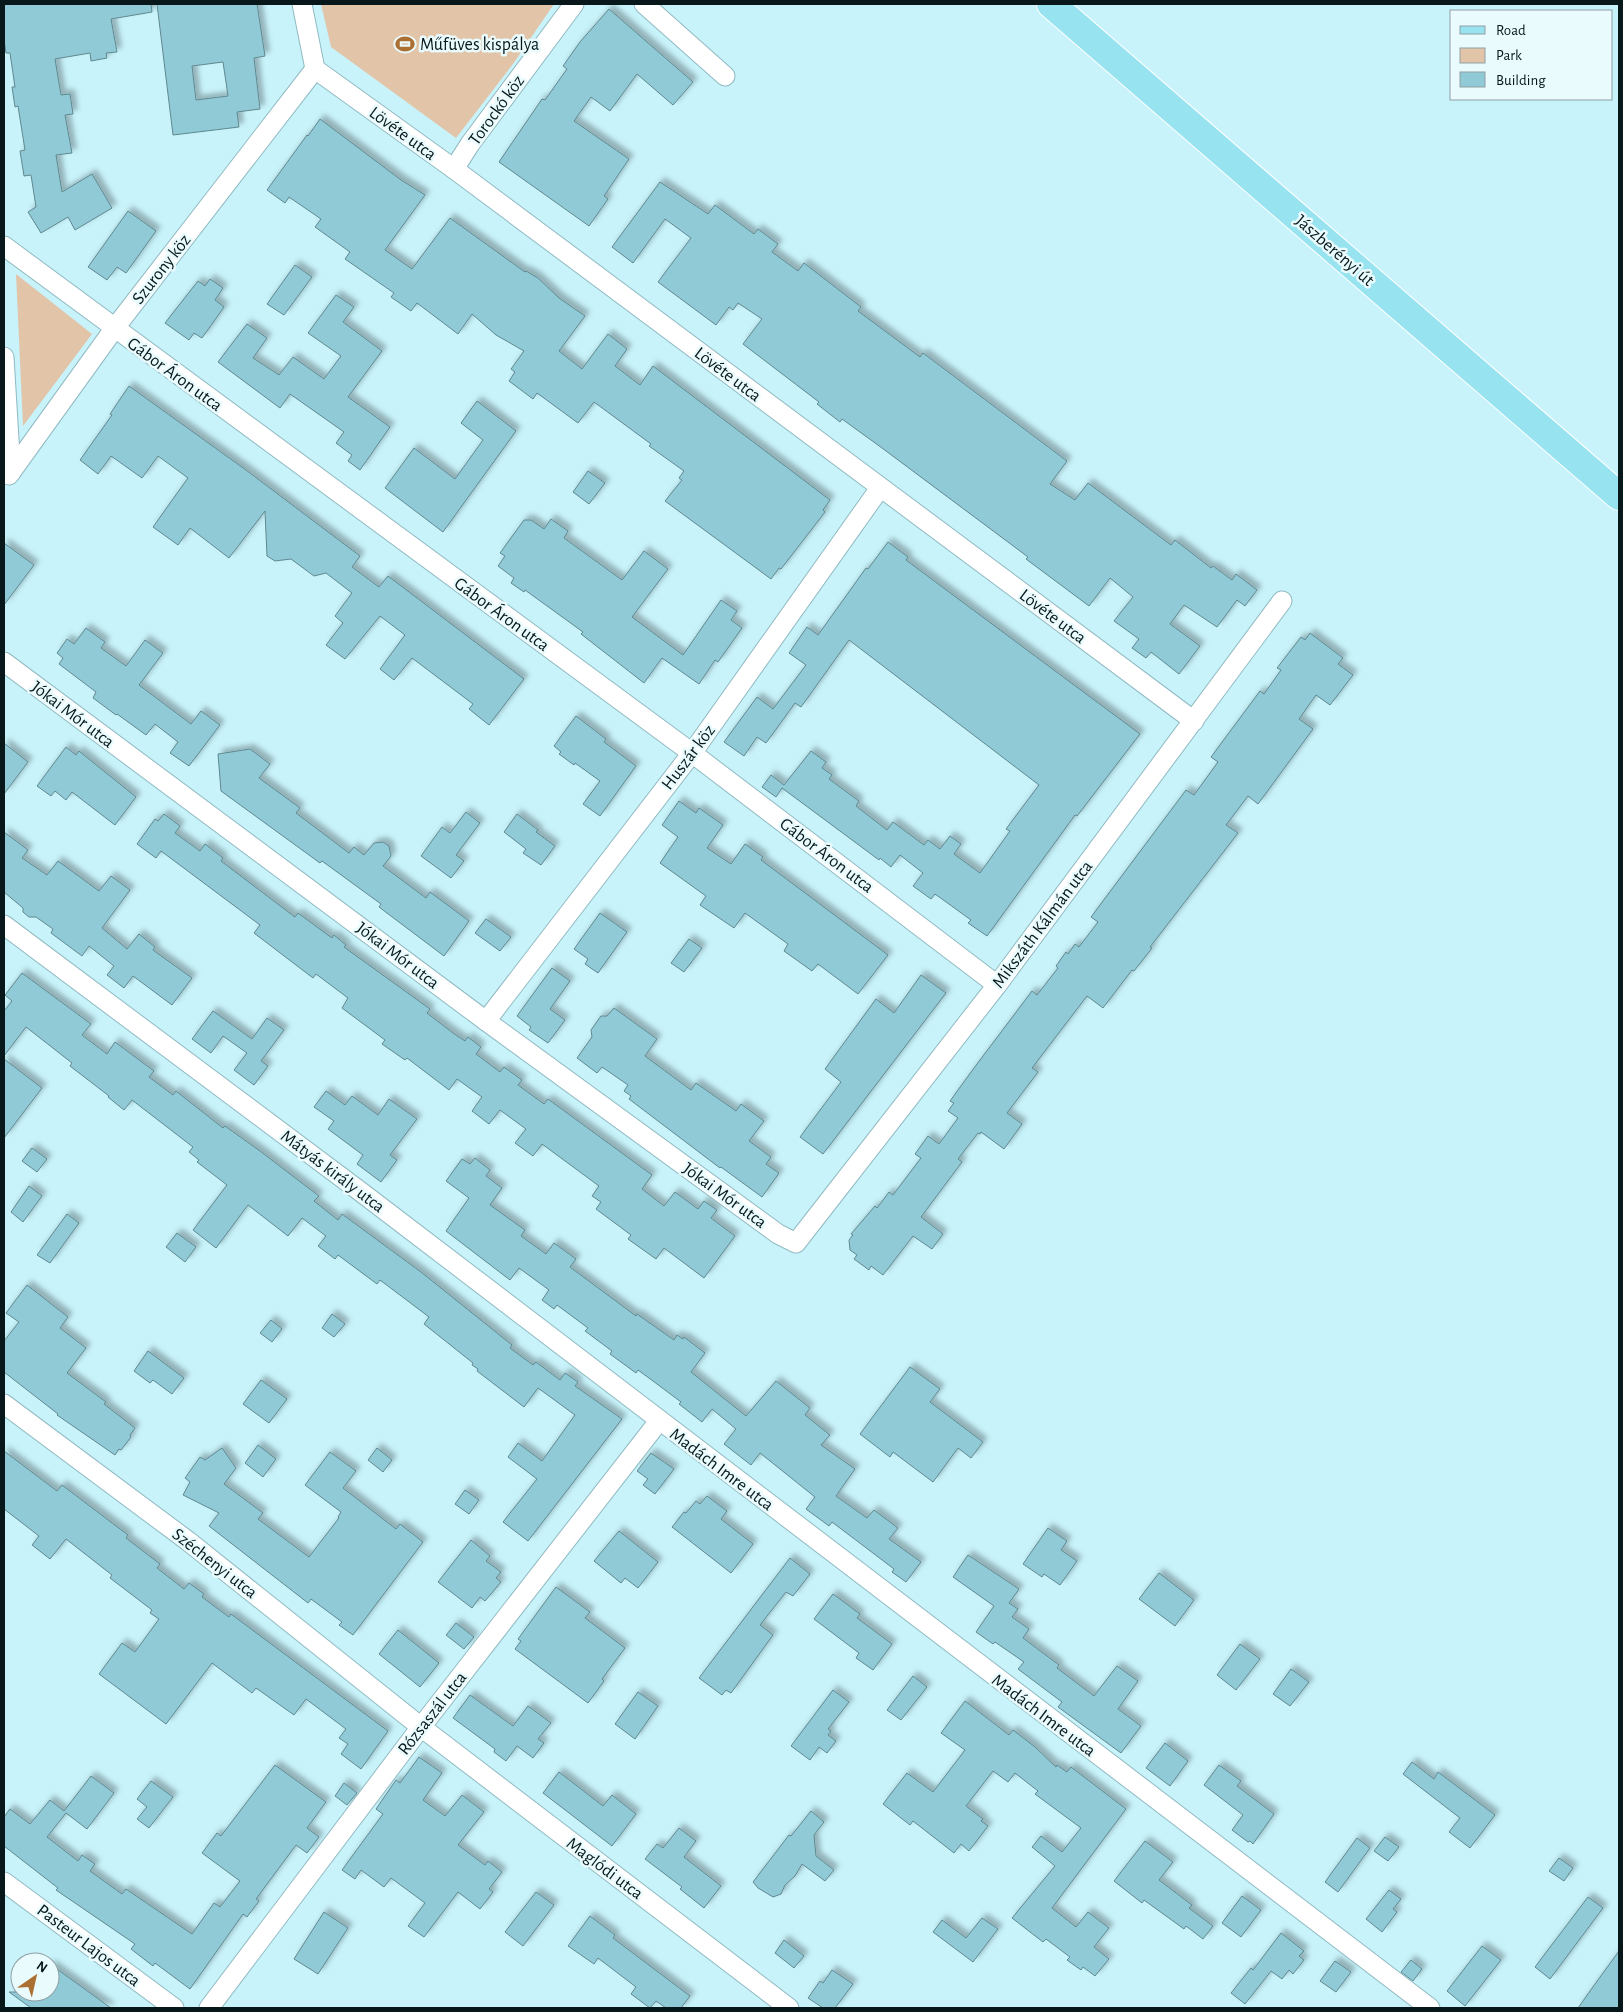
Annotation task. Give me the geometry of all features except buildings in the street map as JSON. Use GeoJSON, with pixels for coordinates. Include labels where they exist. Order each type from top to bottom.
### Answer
{"type":"FeatureCollection","features":[{"type":"Feature","properties":{"kind":"main road","name":"Jászberényi út"},"geometry":{"type":"LineString","coordinates":[[1051,4],[1619,496]]}},
{"type":"Feature","properties":{"kind":"street"},"geometry":{"type":"LineString","coordinates":[[302,4],[315,69]]}},
{"type":"Feature","properties":{"kind":"street","name":"Torockó köz"},"geometry":{"type":"LineString","coordinates":[[454,169],[470,144],[574,4]]}},
{"type":"Feature","properties":{"kind":"street"},"geometry":{"type":"LineString","coordinates":[[644,4],[725,76]]}},
{"type":"Feature","properties":{"kind":"street","name":"Lövéte utca"},"geometry":{"type":"LineString","coordinates":[[315,69],[454,169],[1194,721]]}},
{"type":"Feature","properties":{"kind":"street","name":"Szurony köz"},"geometry":{"type":"LineString","coordinates":[[7,477],[114,329],[315,69]]}},
{"type":"Feature","properties":{"kind":"street","name":"Gábor Áron utca"},"geometry":{"type":"LineString","coordinates":[[4,246],[114,329],[692,753],[997,985]]}},
{"type":"Feature","properties":{"kind":"street"},"geometry":{"type":"LineString","coordinates":[[4,357],[7,477]]}},
{"type":"Feature","properties":{"kind":"street","name":"Huszár köz"},"geometry":{"type":"LineString","coordinates":[[486,1021],[692,753],[880,488]]}},
{"type":"Feature","properties":{"kind":"street","name":"Mikszáth Kálmán utca"},"geometry":{"type":"LineString","coordinates":[[796,1243],[997,985],[1282,602]]}},
{"type":"Feature","properties":{"kind":"street","name":"Jókai Mór utca"},"geometry":{"type":"LineString","coordinates":[[4,662],[486,1021],[778,1234],[796,1243]]}},
{"type":"Feature","properties":{"kind":"street","name":"Mátyás király utca"},"geometry":{"type":"LineString","coordinates":[[4,925],[353,1186],[659,1421]]}},
{"type":"Feature","properties":{"kind":"street","name":"Széchenyi utca"},"geometry":{"type":"LineString","coordinates":[[4,1404],[188,1541],[421,1727]]}},
{"type":"Feature","properties":{"kind":"street","name":"Rózsaszál utca"},"geometry":{"type":"LineString","coordinates":[[209,2008],[421,1727],[659,1421]]}},
{"type":"Feature","properties":{"kind":"street","name":"Madách Imre utca"},"geometry":{"type":"LineString","coordinates":[[659,1421],[1430,2008]]}},
{"type":"Feature","properties":{"kind":"street","name":"Maglódi utca"},"geometry":{"type":"LineString","coordinates":[[421,1727],[789,2008]]}},
{"type":"Feature","properties":{"kind":"street","name":"Pasteur Lajos utca"},"geometry":{"type":"LineString","coordinates":[[4,1882],[174,2008]]}},
{"type":"Feature","properties":{"kind":"green space"},"geometry":{"type":"Polygon","coordinates":[[[321,4],[554,4],[513,64],[456,138],[331,47],[321,4]]]}},
{"type":"Feature","properties":{"kind":"green space"},"geometry":{"type":"Polygon","coordinates":[[[16,274],[92,334],[23,426],[16,274]]]}},
{"type":"Feature","properties":{"kind":"place","name":"Műfüves kispálya"},"geometry":{"type":"Point","coordinates":[405,44]}}]}
